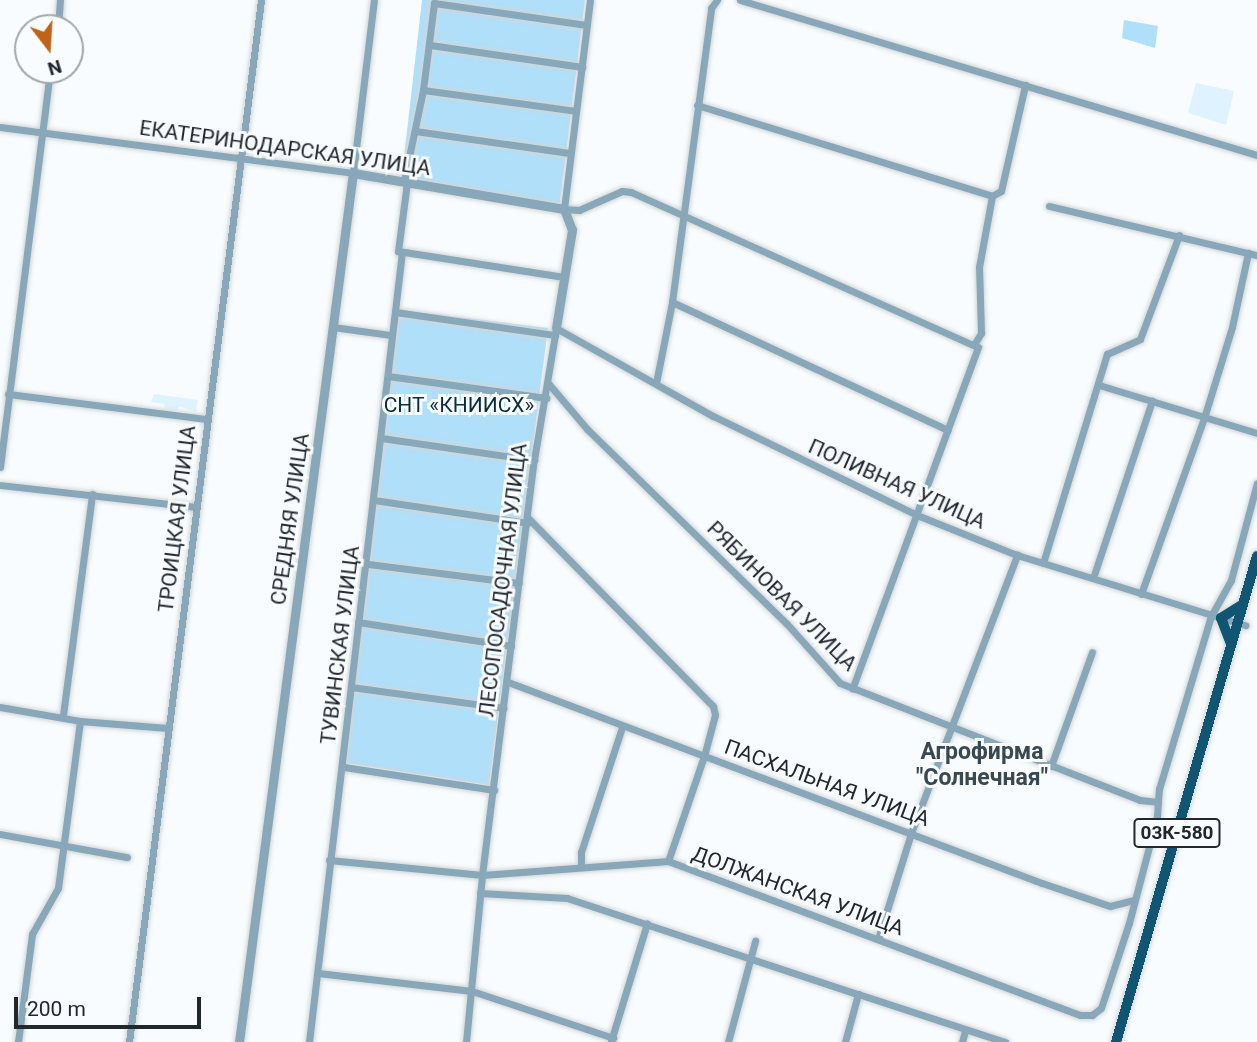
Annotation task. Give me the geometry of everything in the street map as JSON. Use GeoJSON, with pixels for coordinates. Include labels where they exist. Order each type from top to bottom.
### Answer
{"type":"FeatureCollection","features":[{"type":"Feature","properties":{"kind":"highway","name":"03К-580"},"geometry":{"type":"LineString","coordinates":[[1116,1042],[1232,647],[1242,624],[1245,600],[1257,556]]}},
{"type":"Feature","properties":{"kind":"highway","name":"03К-580"},"geometry":{"type":"LineString","coordinates":[[1121,1042],[1257,580]]}},
{"type":"Feature","properties":{"kind":"highway"},"geometry":{"type":"LineString","coordinates":[[1232,647],[1230,631],[1216,617],[1238,611],[1245,600]]}},
{"type":"Feature","properties":{"kind":"street","name":"ТРОИЦКАЯ УЛИЦА"},"geometry":{"type":"LineString","coordinates":[[129,1042],[261,0]]}},
{"type":"Feature","properties":{"kind":"street","name":"СРЕДНЯЯ УЛИЦА"},"geometry":{"type":"LineString","coordinates":[[239,1042],[374,0]]}},
{"type":"Feature","properties":{"kind":"street","name":"ЛЕСОПОСАДОЧНАЯ УЛИЦА"},"geometry":{"type":"LineString","coordinates":[[466,1042],[482,875],[534,460],[572,230],[564,209],[590,0]]}},
{"type":"Feature","properties":{"kind":"street"},"geometry":{"type":"LineString","coordinates":[[656,383],[672,302],[711,8],[717,0]]}},
{"type":"Feature","properties":{"kind":"street"},"geometry":{"type":"LineString","coordinates":[[740,0],[1257,155]]}},
{"type":"Feature","properties":{"kind":"street","name":"ТУВИНСКАЯ УЛИЦА"},"geometry":{"type":"LineString","coordinates":[[309,1042],[329,860],[344,767],[358,622],[368,564],[405,182],[423,90],[434,3],[586,26]]}},
{"type":"Feature","properties":{"kind":"street"},"geometry":{"type":"LineString","coordinates":[[430,45],[582,67]]}},
{"type":"Feature","properties":{"kind":"street"},"geometry":{"type":"LineString","coordinates":[[0,467],[39,133],[48,84]]}},
{"type":"Feature","properties":{"kind":"street"},"geometry":{"type":"LineString","coordinates":[[697,105],[992,196],[1001,191],[1026,85]]}},
{"type":"Feature","properties":{"kind":"street"},"geometry":{"type":"LineString","coordinates":[[423,90],[576,111]]}},
{"type":"Feature","properties":{"kind":"street","name":"ЕКАТЕРИНОДАРСКАЯ УЛИЦА"},"geometry":{"type":"LineString","coordinates":[[0,127],[353,173],[564,209]]}},
{"type":"Feature","properties":{"kind":"street"},"geometry":{"type":"LineString","coordinates":[[415,131],[569,153]]}},
{"type":"Feature","properties":{"kind":"street"},"geometry":{"type":"LineString","coordinates":[[564,209],[579,210],[622,191],[682,212],[798,270],[976,345]]}},
{"type":"Feature","properties":{"kind":"street"},"geometry":{"type":"LineString","coordinates":[[852,689],[981,333],[979,267],[992,196]]}},
{"type":"Feature","properties":{"kind":"street"},"geometry":{"type":"LineString","coordinates":[[1049,206],[1179,234],[1257,255]]}},
{"type":"Feature","properties":{"kind":"street"},"geometry":{"type":"LineString","coordinates":[[1044,563],[1107,354],[1140,339],[1179,234]]}},
{"type":"Feature","properties":{"kind":"street"},"geometry":{"type":"LineString","coordinates":[[400,251],[564,277]]}},
{"type":"Feature","properties":{"kind":"street"},"geometry":{"type":"LineString","coordinates":[[1142,594],[1204,418],[1232,327],[1248,253]]}},
{"type":"Feature","properties":{"kind":"street"},"geometry":{"type":"LineString","coordinates":[[672,302],[948,430]]}},
{"type":"Feature","properties":{"kind":"street"},"geometry":{"type":"LineString","coordinates":[[394,313],[556,331]]}},
{"type":"Feature","properties":{"kind":"street"},"geometry":{"type":"LineString","coordinates":[[333,327],[391,335]]}},
{"type":"Feature","properties":{"kind":"street","name":"ПОЛИВНАЯ УЛИЦА"},"geometry":{"type":"LineString","coordinates":[[556,331],[781,452],[917,515],[1017,555],[1242,624]]}},
{"type":"Feature","properties":{"kind":"street"},"geometry":{"type":"LineString","coordinates":[[388,376],[546,398]]}},
{"type":"Feature","properties":{"kind":"street","name":"РЯБИНОВАЯ УЛИЦА"},"geometry":{"type":"LineString","coordinates":[[548,383],[581,422],[787,624],[840,683],[953,730],[1140,800],[1158,802]]}},
{"type":"Feature","properties":{"kind":"street"},"geometry":{"type":"LineString","coordinates":[[1099,385],[1257,433]]}},
{"type":"Feature","properties":{"kind":"street"},"geometry":{"type":"LineString","coordinates":[[8,394],[207,419]]}},
{"type":"Feature","properties":{"kind":"street"},"geometry":{"type":"LineString","coordinates":[[1093,578],[1152,401]]}},
{"type":"Feature","properties":{"kind":"street"},"geometry":{"type":"LineString","coordinates":[[381,438],[534,460]]}},
{"type":"Feature","properties":{"kind":"street"},"geometry":{"type":"LineString","coordinates":[[1134,900],[1158,802],[1216,617],[1231,580],[1257,482]]}},
{"type":"Feature","properties":{"kind":"street"},"geometry":{"type":"LineString","coordinates":[[0,485],[195,507]]}},
{"type":"Feature","properties":{"kind":"street"},"geometry":{"type":"LineString","coordinates":[[63,715],[92,494]]}},
{"type":"Feature","properties":{"kind":"street"},"geometry":{"type":"LineString","coordinates":[[374,500],[527,520],[713,706],[716,715],[668,861]]}},
{"type":"Feature","properties":{"kind":"street"},"geometry":{"type":"LineString","coordinates":[[878,939],[911,833],[953,730],[1017,555]]}},
{"type":"Feature","properties":{"kind":"street"},"geometry":{"type":"LineString","coordinates":[[368,564],[519,583]]}},
{"type":"Feature","properties":{"kind":"street"},"geometry":{"type":"LineString","coordinates":[[358,622],[512,646]]}},
{"type":"Feature","properties":{"kind":"street"},"geometry":{"type":"LineString","coordinates":[[1051,766],[1092,652]]}},
{"type":"Feature","properties":{"kind":"street","name":"ПАСХАЛЬНАЯ УЛИЦА"},"geometry":{"type":"LineString","coordinates":[[508,682],[622,727],[1110,906],[1134,900]]}},
{"type":"Feature","properties":{"kind":"street"},"geometry":{"type":"LineString","coordinates":[[351,687],[504,708]]}},
{"type":"Feature","properties":{"kind":"street"},"geometry":{"type":"LineString","coordinates":[[0,707],[63,715],[80,721],[168,728]]}},
{"type":"Feature","properties":{"kind":"street"},"geometry":{"type":"LineString","coordinates":[[18,1042],[32,934],[58,888],[80,721]]}},
{"type":"Feature","properties":{"kind":"street"},"geometry":{"type":"LineString","coordinates":[[581,867],[581,852],[622,727]]}},
{"type":"Feature","properties":{"kind":"street"},"geometry":{"type":"LineString","coordinates":[[344,767],[494,790]]}},
{"type":"Feature","properties":{"kind":"street"},"geometry":{"type":"LineString","coordinates":[[0,834],[127,857]]}},
{"type":"Feature","properties":{"kind":"street","name":"ДОЛЖАНСКАЯ УЛИЦА"},"geometry":{"type":"LineString","coordinates":[[329,860],[482,875],[668,861],[1080,1015],[1092,1015],[1101,1008],[1134,900]]}},
{"type":"Feature","properties":{"kind":"street"},"geometry":{"type":"LineString","coordinates":[[480,893],[567,898],[1005,1042]]}},
{"type":"Feature","properties":{"kind":"street"},"geometry":{"type":"LineString","coordinates":[[318,973],[472,991],[612,1040],[648,923]]}},
{"type":"Feature","properties":{"kind":"street"},"geometry":{"type":"LineString","coordinates":[[728,1042],[753,960],[755,941]]}},
{"type":"Feature","properties":{"kind":"street"},"geometry":{"type":"LineString","coordinates":[[845,1042],[858,994]]}},
{"type":"Feature","properties":{"kind":"street"},"geometry":{"type":"LineString","coordinates":[[962,1042],[965,1031]]}},
{"type":"Feature","properties":{"kind":"shaded area"},"geometry":{"type":"Polygon","coordinates":[[[1196,83],[1234,91],[1226,125],[1188,113],[1196,83]]]}},
{"type":"Feature","properties":{"kind":"shaded area"},"geometry":{"type":"Polygon","coordinates":[[[154,394],[198,400],[196,412],[179,406],[178,410],[164,408],[165,404],[151,402],[154,394]]]}},
{"type":"Feature","properties":{"kind":"green space"},"geometry":{"type":"Polygon","coordinates":[[[422,0],[585,0],[559,210],[401,184],[422,0]]]}},
{"type":"Feature","properties":{"kind":"green space"},"geometry":{"type":"Polygon","coordinates":[[[1124,20],[1158,26],[1155,48],[1122,38],[1124,20]]]}},
{"type":"Feature","properties":{"kind":"green space","name":"СНТ «КНИИСХ»"},"geometry":{"type":"Polygon","coordinates":[[[392,309],[548,328],[489,785],[339,762],[392,309]]]}},
{"type":"Feature","properties":{"kind":"district","name":"Агрофирма \"Солнечная\""},"geometry":{"type":"Point","coordinates":[982,765]}}]}
